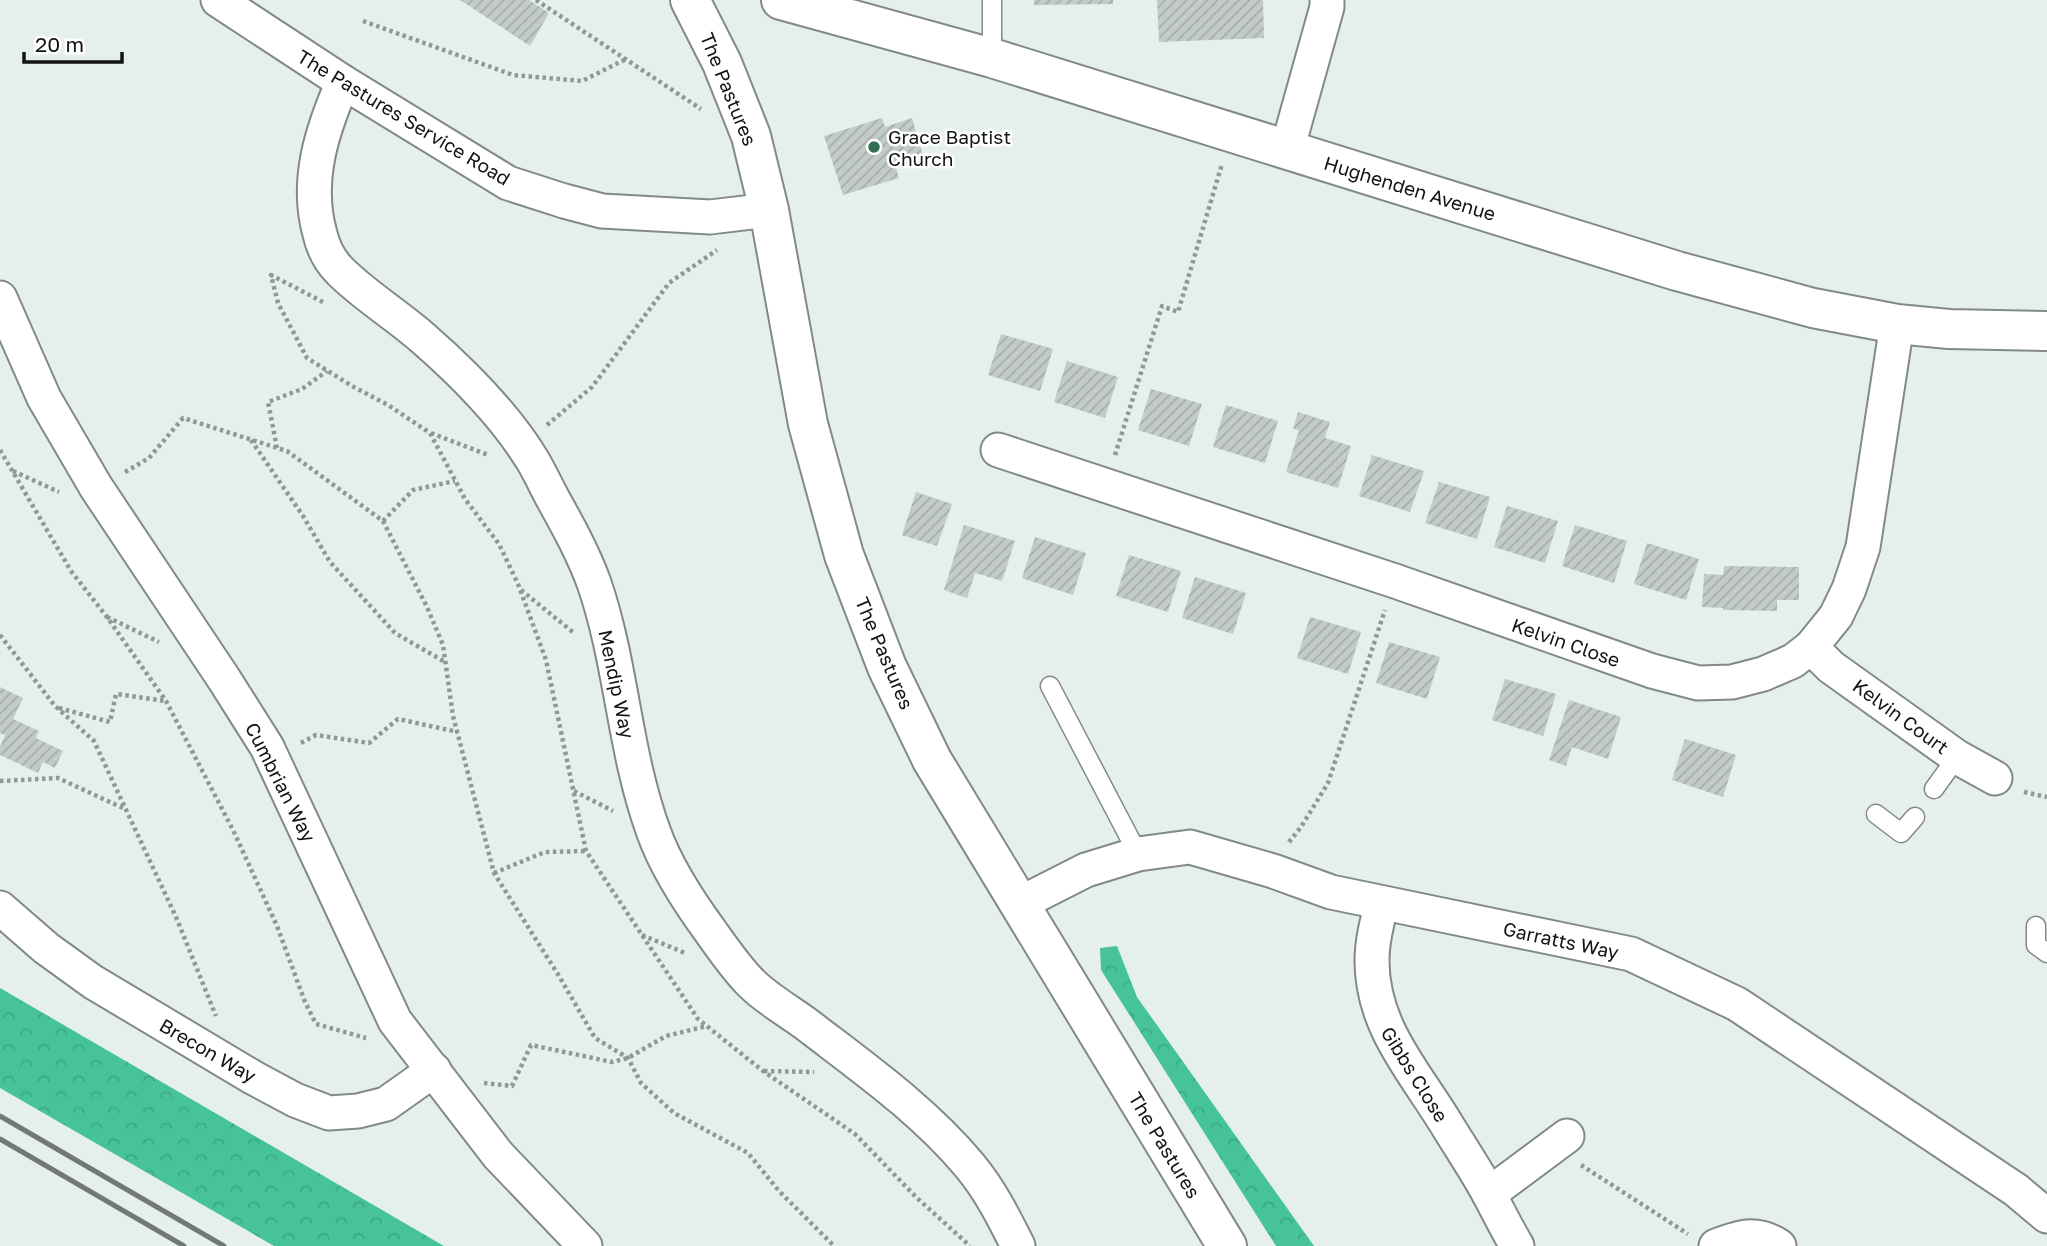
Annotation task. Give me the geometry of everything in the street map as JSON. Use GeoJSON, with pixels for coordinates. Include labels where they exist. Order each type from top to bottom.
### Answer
{"type":"FeatureCollection","features":[{"type":"Feature","properties":{"kind":"street","name":"The Pastures Service Road"},"geometry":{"type":"LineString","coordinates":[[218,0],[343,82],[508,183],[602,211],[710,217],[769,210]]}},
{"type":"Feature","properties":{"kind":"street","name":"The Pastures"},"geometry":{"type":"LineString","coordinates":[[690,0],[722,63],[747,127],[769,210],[808,424],[844,555],[887,667],[932,760],[1227,1246]]}},
{"type":"Feature","properties":{"kind":"street","name":"Hughenden Avenue"},"geometry":{"type":"LineString","coordinates":[[781,0],[992,58],[1677,271],[1813,308],[1897,324],[1948,329],[2047,331]]}},
{"type":"Feature","properties":{"kind":"street"},"geometry":{"type":"LineString","coordinates":[[1287,150],[1327,7],[1326,0]]}},
{"type":"Feature","properties":{"kind":"street","name":"Mendip Way"},"geometry":{"type":"LineString","coordinates":[[343,82],[319,146],[314,181],[314,215],[323,244],[338,269],[424,339],[500,415],[525,449],[577,542],[594,583],[626,728],[654,835],[684,893],[713,935],[752,983],[908,1103],[940,1133],[972,1168],[1018,1246]]}},
{"type":"Feature","properties":{"kind":"street","name":"Cumbrian Way"},"geometry":{"type":"LineString","coordinates":[[0,298],[44,398],[96,487],[224,679],[271,756],[395,1021],[498,1155],[585,1246]]}},
{"type":"Feature","properties":{"kind":"street","name":"Kelvin Close"},"geometry":{"type":"LineString","coordinates":[[998,450],[1395,581],[1652,671],[1698,683],[1732,682],[1763,674],[1793,661],[1811,647],[1836,616],[1849,589],[1863,547],[1897,324]]}},
{"type":"Feature","properties":{"kind":"street","name":"Kelvin Court"},"geometry":{"type":"LineString","coordinates":[[1811,647],[1831,667],[1957,757],[1995,778]]}},
{"type":"Feature","properties":{"kind":"street","name":"Garratts Way"},"geometry":{"type":"LineString","coordinates":[[1019,904],[1086,870],[1138,854],[1190,847],[1273,871],[1331,892],[1631,954],[1737,1004],[2016,1189],[2047,1216]]}},
{"type":"Feature","properties":{"kind":"street","name":"Gibbs Close"},"geometry":{"type":"LineString","coordinates":[[1382,903],[1371,961],[1382,1019],[1396,1048],[1439,1112],[1517,1246]]}},
{"type":"Feature","properties":{"kind":"street","name":"Brecon Way"},"geometry":{"type":"LineString","coordinates":[[0,908],[46,948],[93,982],[254,1078],[295,1100],[329,1113],[358,1111],[386,1104],[434,1070]]}},
{"type":"Feature","properties":{"kind":"street"},"geometry":{"type":"LineString","coordinates":[[1489,1194],[1560,1141]]}},
{"type":"Feature","properties":{"kind":"street"},"geometry":{"type":"LineString","coordinates":[[1706,1242],[1743,1236],[1769,1240],[1779,1246]]}},
{"type":"Feature","properties":{"kind":"lane"},"geometry":{"type":"LineString","coordinates":[[992,0],[992,58]]}},
{"type":"Feature","properties":{"kind":"lane"},"geometry":{"type":"LineString","coordinates":[[1050,686],[1138,854]]}},
{"type":"Feature","properties":{"kind":"lane"},"geometry":{"type":"LineString","coordinates":[[1934,789],[1957,757]]}},
{"type":"Feature","properties":{"kind":"lane"},"geometry":{"type":"LineString","coordinates":[[1876,814],[1901,833],[1915,817]]}},
{"type":"Feature","properties":{"kind":"lane"},"geometry":{"type":"LineString","coordinates":[[2036,926],[2036,945],[2047,953]]}},
{"type":"Feature","properties":{"kind":"path"},"geometry":{"type":"LineString","coordinates":[[536,0],[716,119],[747,127]]}},
{"type":"Feature","properties":{"kind":"path"},"geometry":{"type":"LineString","coordinates":[[363,21],[513,75],[582,80],[626,59]]}},
{"type":"Feature","properties":{"kind":"path"},"geometry":{"type":"LineString","coordinates":[[1105,485],[1162,306],[1178,312],[1231,131]]}},
{"type":"Feature","properties":{"kind":"path"},"geometry":{"type":"LineString","coordinates":[[332,307],[271,275],[278,303],[307,358],[430,433],[522,467],[525,449],[549,424],[593,387],[669,283],[727,244]]}},
{"type":"Feature","properties":{"kind":"path"},"geometry":{"type":"LineString","coordinates":[[277,448],[268,402],[302,389],[328,371]]}},
{"type":"Feature","properties":{"kind":"path"},"geometry":{"type":"LineString","coordinates":[[96,487],[149,458],[183,418],[287,451],[383,521],[427,607],[443,645],[453,716],[494,873],[595,1038],[628,1058],[641,1083],[674,1113],[748,1153],[779,1191],[834,1246]]}},
{"type":"Feature","properties":{"kind":"path"},"geometry":{"type":"LineString","coordinates":[[430,433],[465,499],[499,544],[520,590],[546,660],[586,851],[698,1019],[763,1071],[855,1134],[917,1198],[970,1246]]}},
{"type":"Feature","properties":{"kind":"path"},"geometry":{"type":"LineString","coordinates":[[251,440],[303,516],[330,562],[395,633],[446,663]]}},
{"type":"Feature","properties":{"kind":"path"},"geometry":{"type":"LineString","coordinates":[[0,450],[71,571],[166,701],[233,830],[272,914],[316,1024],[374,1040],[395,1021]]}},
{"type":"Feature","properties":{"kind":"path"},"geometry":{"type":"LineString","coordinates":[[383,521],[413,490],[455,481]]}},
{"type":"Feature","properties":{"kind":"path"},"geometry":{"type":"LineString","coordinates":[[520,590],[594,648],[610,646]]}},
{"type":"Feature","properties":{"kind":"path"},"geometry":{"type":"LineString","coordinates":[[1301,827],[1328,783],[1384,613]]}},
{"type":"Feature","properties":{"kind":"path"},"geometry":{"type":"LineString","coordinates":[[0,635],[55,706],[94,741],[176,917],[217,1017]]}},
{"type":"Feature","properties":{"kind":"path"},"geometry":{"type":"LineString","coordinates":[[55,706],[110,722],[116,694],[166,701]]}},
{"type":"Feature","properties":{"kind":"path"},"geometry":{"type":"LineString","coordinates":[[271,756],[316,735],[369,743],[398,719],[459,732]]}},
{"type":"Feature","properties":{"kind":"path"},"geometry":{"type":"LineString","coordinates":[[0,781],[58,778],[125,809]]}},
{"type":"Feature","properties":{"kind":"path"},"geometry":{"type":"LineString","coordinates":[[494,873],[545,852],[586,851]]}},
{"type":"Feature","properties":{"kind":"path"},"geometry":{"type":"LineString","coordinates":[[512,1086],[531,1045],[612,1062],[628,1058],[666,1035],[707,1026]]}},
{"type":"Feature","properties":{"kind":"path"},"geometry":{"type":"LineString","coordinates":[[1560,1141],[1706,1242]]}},
{"type":"Feature","properties":{"kind":"green space"},"geometry":{"type":"Polygon","coordinates":[[[1117,946],[1137,997],[1314,1246],[1276,1246],[1101,970],[1100,948],[1117,946]]]}},
{"type":"Feature","properties":{"kind":"green space"},"geometry":{"type":"Polygon","coordinates":[[[0,988],[444,1246],[274,1246],[0,1088],[0,988]]]}},
{"type":"Feature","properties":{"kind":"building"},"geometry":{"type":"Polygon","coordinates":[[[460,0],[529,0],[549,13],[530,46],[460,0]]]}},
{"type":"Feature","properties":{"kind":"building"},"geometry":{"type":"Polygon","coordinates":[[[1034,0],[1113,0],[1113,4],[1034,5],[1034,0]]]}},
{"type":"Feature","properties":{"kind":"building"},"geometry":{"type":"Polygon","coordinates":[[[1157,0],[1263,0],[1264,38],[1159,42],[1157,0]]]}},
{"type":"Feature","properties":{"kind":"building","name":"Grace Baptist Church"},"geometry":{"type":"Polygon","coordinates":[[[882,118],[885,127],[912,118],[924,159],[896,168],[899,178],[843,195],[824,136],[882,118]]]}},
{"type":"Feature","properties":{"kind":"building"},"geometry":{"type":"Polygon","coordinates":[[[1001,334],[1053,349],[1040,391],[988,375],[1001,334]]]}},
{"type":"Feature","properties":{"kind":"building"},"geometry":{"type":"Polygon","coordinates":[[[1067,361],[1118,377],[1105,418],[1054,402],[1067,361]]]}},
{"type":"Feature","properties":{"kind":"building"},"geometry":{"type":"Polygon","coordinates":[[[1151,389],[1202,404],[1189,446],[1138,430],[1151,389]]]}},
{"type":"Feature","properties":{"kind":"building"},"geometry":{"type":"Polygon","coordinates":[[[1226,405],[1278,421],[1265,463],[1213,447],[1226,405]]]}},
{"type":"Feature","properties":{"kind":"building"},"geometry":{"type":"Polygon","coordinates":[[[1298,412],[1330,422],[1325,438],[1351,446],[1338,488],[1286,472],[1299,430],[1293,429],[1298,412]]]}},
{"type":"Feature","properties":{"kind":"building"},"geometry":{"type":"Polygon","coordinates":[[[1372,455],[1424,471],[1410,512],[1359,496],[1372,455]]]}},
{"type":"Feature","properties":{"kind":"building"},"geometry":{"type":"Polygon","coordinates":[[[1439,482],[1490,497],[1477,539],[1425,523],[1439,482]]]}},
{"type":"Feature","properties":{"kind":"building"},"geometry":{"type":"Polygon","coordinates":[[[916,492],[952,504],[937,546],[902,535],[916,492]]]}},
{"type":"Feature","properties":{"kind":"building"},"geometry":{"type":"Polygon","coordinates":[[[1507,506],[1558,521],[1545,563],[1494,547],[1507,506]]]}},
{"type":"Feature","properties":{"kind":"building"},"geometry":{"type":"Polygon","coordinates":[[[964,525],[1015,541],[1002,581],[975,573],[967,598],[944,590],[964,525]]]}},
{"type":"Feature","properties":{"kind":"building"},"geometry":{"type":"Polygon","coordinates":[[[1575,525],[1627,541],[1614,583],[1562,566],[1575,525]]]}},
{"type":"Feature","properties":{"kind":"building"},"geometry":{"type":"Polygon","coordinates":[[[1035,537],[1086,553],[1073,595],[1022,578],[1035,537]]]}},
{"type":"Feature","properties":{"kind":"building"},"geometry":{"type":"Polygon","coordinates":[[[1647,543],[1699,559],[1686,600],[1634,584],[1647,543]]]}},
{"type":"Feature","properties":{"kind":"building"},"geometry":{"type":"Polygon","coordinates":[[[1129,555],[1181,571],[1168,612],[1116,596],[1129,555]]]}},
{"type":"Feature","properties":{"kind":"building"},"geometry":{"type":"Polygon","coordinates":[[[1724,566],[1799,567],[1799,600],[1777,600],[1777,611],[1702,607],[1704,574],[1723,575],[1724,566]]]}},
{"type":"Feature","properties":{"kind":"building"},"geometry":{"type":"Polygon","coordinates":[[[1195,577],[1246,593],[1233,634],[1182,618],[1195,577]]]}},
{"type":"Feature","properties":{"kind":"building"},"geometry":{"type":"Polygon","coordinates":[[[1310,617],[1361,632],[1348,674],[1297,658],[1310,617]]]}},
{"type":"Feature","properties":{"kind":"building"},"geometry":{"type":"Polygon","coordinates":[[[1389,642],[1440,657],[1427,699],[1376,683],[1389,642]]]}},
{"type":"Feature","properties":{"kind":"building"},"geometry":{"type":"Polygon","coordinates":[[[1505,679],[1556,694],[1543,736],[1492,720],[1505,679]]]}},
{"type":"Feature","properties":{"kind":"building"},"geometry":{"type":"Polygon","coordinates":[[[0,687],[23,698],[13,719],[39,731],[36,738],[63,751],[55,768],[43,762],[38,773],[0,755],[5,735],[0,733],[0,687]]]}},
{"type":"Feature","properties":{"kind":"building"},"geometry":{"type":"Polygon","coordinates":[[[1569,700],[1621,717],[1608,759],[1572,747],[1566,766],[1549,760],[1569,700]]]}},
{"type":"Feature","properties":{"kind":"building"},"geometry":{"type":"Polygon","coordinates":[[[1685,739],[1736,755],[1723,797],[1672,780],[1685,739]]]}},
{"type":"Feature","properties":{"kind":"railway"},"geometry":{"type":"LineString","coordinates":[[0,1116],[224,1246]]}},
{"type":"Feature","properties":{"kind":"railway"},"geometry":{"type":"LineString","coordinates":[[0,1139],[184,1246]]}},
{"type":"Feature","properties":{"kind":"place","name":"Grace Baptist Church"},"geometry":{"type":"Point","coordinates":[874,147]}}]}
